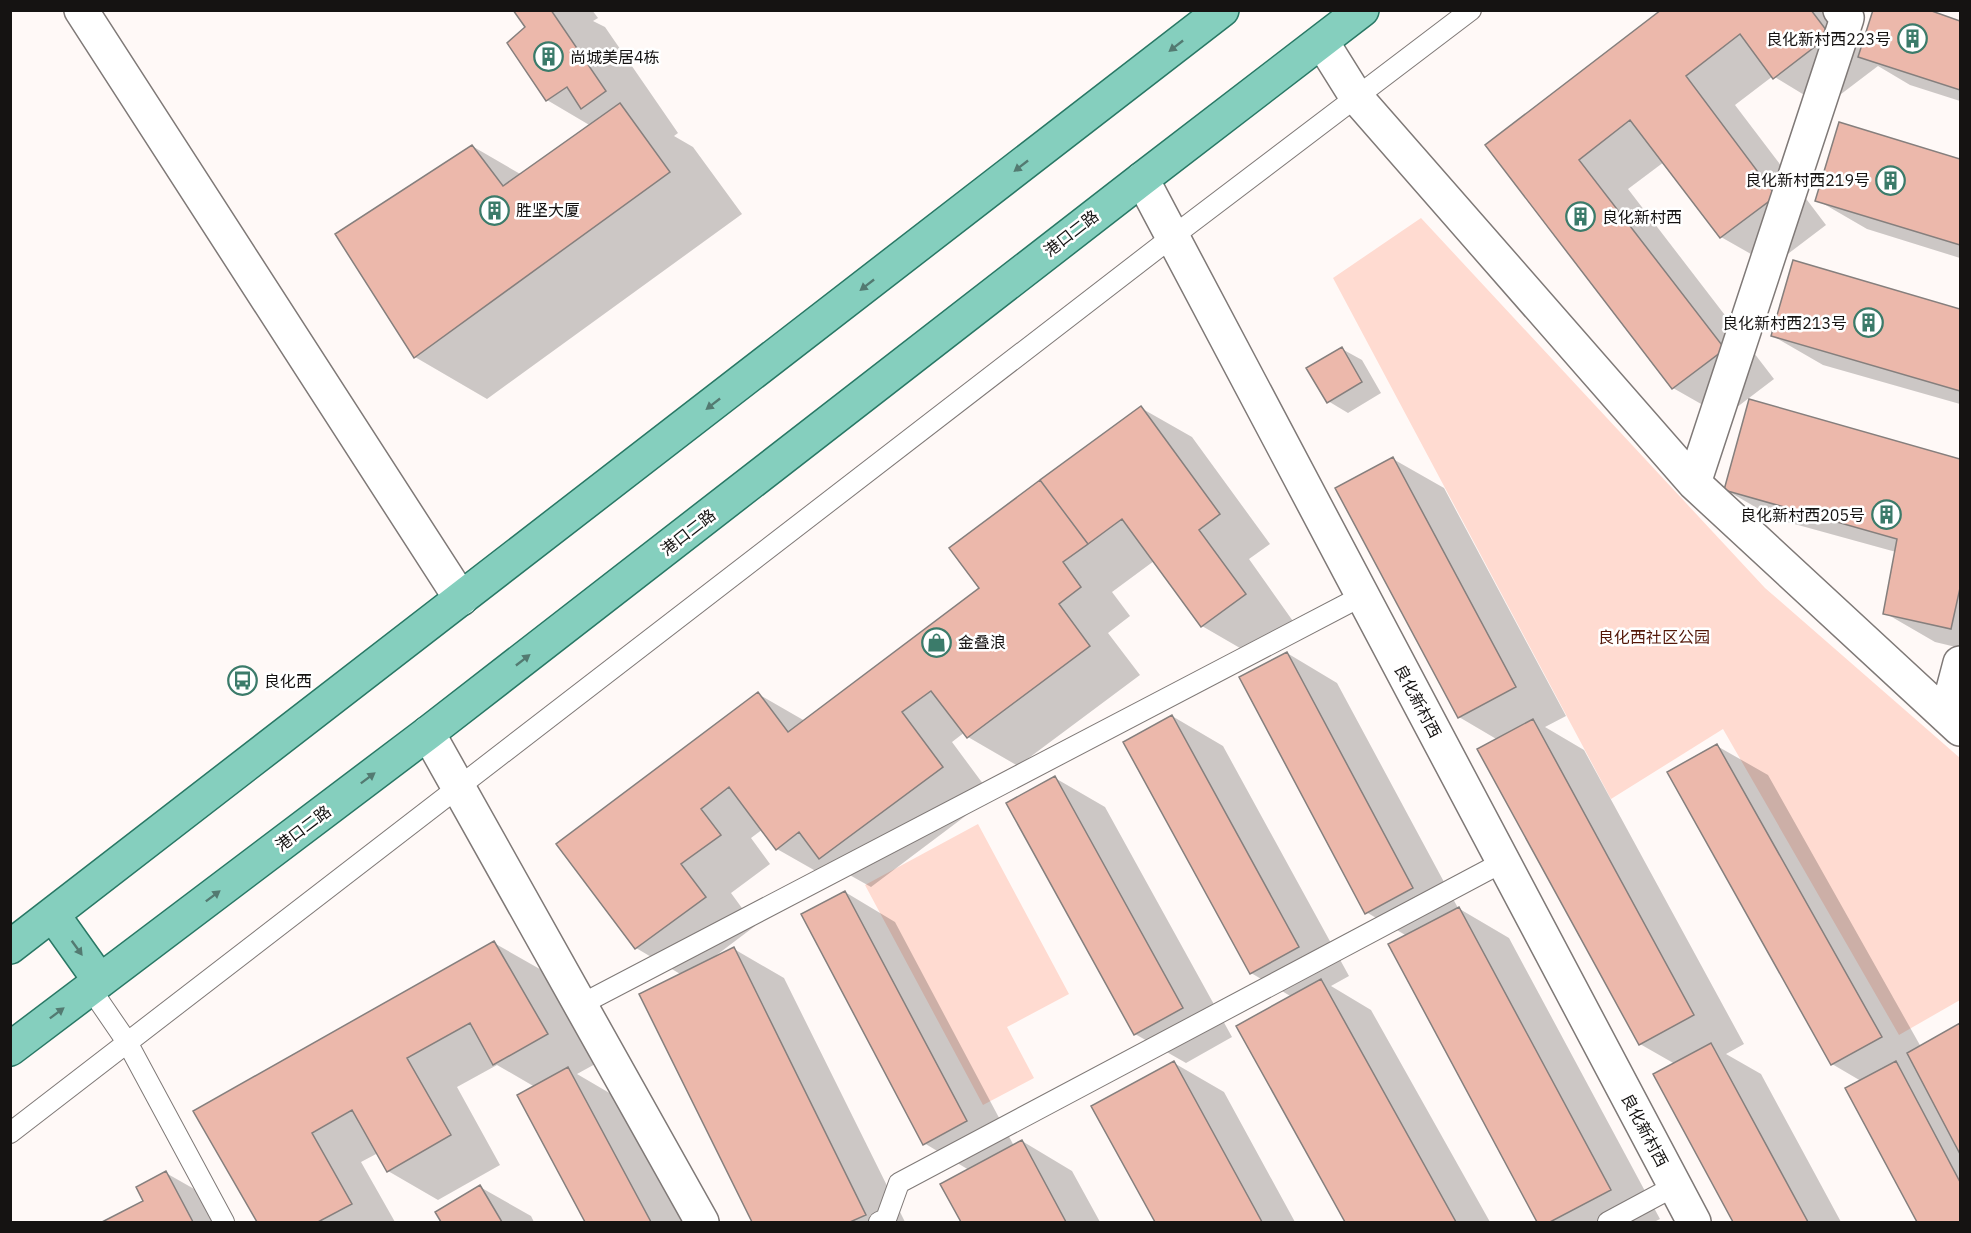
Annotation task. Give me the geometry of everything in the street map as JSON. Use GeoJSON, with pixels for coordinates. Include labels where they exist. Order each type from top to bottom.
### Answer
{"type":"FeatureCollection","features":[{"type":"Feature","properties":{"kind":"main road"},"geometry":{"type":"LineString","coordinates":[[10,947],[1222,10]]}},
{"type":"Feature","properties":{"kind":"main road","name":"港口二路"},"geometry":{"type":"LineString","coordinates":[[10,1049],[428,733],[1362,10]]}},
{"type":"Feature","properties":{"kind":"main road"},"geometry":{"type":"LineString","coordinates":[[53,915],[95,984]]}},
{"type":"Feature","properties":{"kind":"street"},"geometry":{"type":"LineString","coordinates":[[81,10],[461,599]]}},
{"type":"Feature","properties":{"kind":"street"},"geometry":{"type":"LineString","coordinates":[[1694,483],[1847,18],[1840,10]]}},
{"type":"Feature","properties":{"kind":"street"},"geometry":{"type":"LineString","coordinates":[[1322,42],[1357,98],[1694,483],[1953,722]]}},
{"type":"Feature","properties":{"kind":"street","name":"良化新村西"},"geometry":{"type":"LineString","coordinates":[[1142,179],[1694,1222]]}},
{"type":"Feature","properties":{"kind":"street"},"geometry":{"type":"LineString","coordinates":[[1953,722],[1960,663]]}},
{"type":"Feature","properties":{"kind":"street"},"geometry":{"type":"LineString","coordinates":[[428,733],[702,1222]]}},
{"type":"Feature","properties":{"kind":"lane"},"geometry":{"type":"LineString","coordinates":[[10,1133],[1172,237],[1471,10]]}},
{"type":"Feature","properties":{"kind":"lane"},"geometry":{"type":"LineString","coordinates":[[580,1005],[1362,596]]}},
{"type":"Feature","properties":{"kind":"lane"},"geometry":{"type":"LineString","coordinates":[[879,1222],[886,1219],[899,1183],[1503,862]]}},
{"type":"Feature","properties":{"kind":"lane"},"geometry":{"type":"LineString","coordinates":[[95,984],[224,1222]]}},
{"type":"Feature","properties":{"kind":"lane"},"geometry":{"type":"LineString","coordinates":[[1608,1222],[1675,1186]]}},
{"type":"Feature","properties":{"kind":"green space","name":"良化西社区公园"},"geometry":{"type":"Polygon","coordinates":[[[1421,218],[1765,588],[1960,758],[1960,1000],[1899,1035],[1723,729],[1611,799],[1333,278],[1421,218]]]}},
{"type":"Feature","properties":{"kind":"green space"},"geometry":{"type":"Polygon","coordinates":[[[978,824],[1069,994],[1007,1027],[1034,1078],[983,1105],[865,885],[978,824]]]}},
{"type":"Feature","properties":{"kind":"building","name":"尚城美居4栋"},"geometry":{"type":"Polygon","coordinates":[[[513,10],[551,10],[606,91],[581,109],[567,87],[546,101],[507,43],[525,27],[513,10]]]}},
{"type":"Feature","properties":{"kind":"building","name":"良化新村西"},"geometry":{"type":"Polygon","coordinates":[[[1661,10],[1811,10],[1830,35],[1773,79],[1740,34],[1686,76],[1776,196],[1720,238],[1630,120],[1579,160],[1725,349],[1672,389],[1485,145],[1661,10]]]}},
{"type":"Feature","properties":{"kind":"building","name":"良化新村西223号"},"geometry":{"type":"Polygon","coordinates":[[[1873,10],[1929,10],[1960,21],[1960,90],[1858,57],[1873,10]]]}},
{"type":"Feature","properties":{"kind":"building","name":"胜坚大厦"},"geometry":{"type":"Polygon","coordinates":[[[620,103],[670,172],[414,358],[335,234],[472,145],[503,186],[620,103]]]}},
{"type":"Feature","properties":{"kind":"building","name":"良化新村西219号"},"geometry":{"type":"Polygon","coordinates":[[[1839,122],[1960,159],[1960,245],[1815,201],[1839,122]]]}},
{"type":"Feature","properties":{"kind":"building","name":"良化新村西213号"},"geometry":{"type":"Polygon","coordinates":[[[1793,260],[1960,309],[1960,391],[1771,336],[1793,260]]]}},
{"type":"Feature","properties":{"kind":"building"},"geometry":{"type":"Polygon","coordinates":[[[1342,347],[1362,382],[1327,403],[1306,368],[1342,347]]]}},
{"type":"Feature","properties":{"kind":"building","name":"良化新村西205号"},"geometry":{"type":"Polygon","coordinates":[[[1749,399],[1960,459],[1960,588],[1951,629],[1883,614],[1897,539],[1724,490],[1749,399]]]}},
{"type":"Feature","properties":{"kind":"building"},"geometry":{"type":"Polygon","coordinates":[[[1141,406],[1220,514],[1199,530],[1246,594],[1201,627],[1122,519],[1088,544],[1040,480],[1141,406]]]}},
{"type":"Feature","properties":{"kind":"building"},"geometry":{"type":"Polygon","coordinates":[[[1393,457],[1516,687],[1458,718],[1335,488],[1393,457]]]}},
{"type":"Feature","properties":{"kind":"building"},"geometry":{"type":"Polygon","coordinates":[[[1040,480],[1088,544],[1063,562],[1081,587],[1059,604],[1090,646],[967,738],[931,691],[902,712],[943,767],[819,859],[799,832],[776,850],[729,787],[701,809],[721,835],[681,864],[706,897],[635,949],[556,844],[758,692],[788,732],[979,588],[949,548],[1040,480]]]}},
{"type":"Feature","properties":{"kind":"building"},"geometry":{"type":"Polygon","coordinates":[[[1287,652],[1413,888],[1365,914],[1239,677],[1287,652]]]}},
{"type":"Feature","properties":{"kind":"building"},"geometry":{"type":"Polygon","coordinates":[[[1172,715],[1299,947],[1250,974],[1123,742],[1172,715]]]}},
{"type":"Feature","properties":{"kind":"building"},"geometry":{"type":"Polygon","coordinates":[[[1533,719],[1694,1015],[1639,1045],[1477,749],[1533,719]]]}},
{"type":"Feature","properties":{"kind":"building"},"geometry":{"type":"Polygon","coordinates":[[[1717,744],[1882,1037],[1831,1065],[1667,772],[1717,744]]]}},
{"type":"Feature","properties":{"kind":"building"},"geometry":{"type":"Polygon","coordinates":[[[1055,776],[1183,1008],[1134,1035],[1006,803],[1055,776]]]}},
{"type":"Feature","properties":{"kind":"building"},"geometry":{"type":"Polygon","coordinates":[[[845,891],[967,1121],[923,1145],[801,914],[845,891]]]}},
{"type":"Feature","properties":{"kind":"building"},"geometry":{"type":"Polygon","coordinates":[[[1459,907],[1611,1190],[1550,1222],[1537,1222],[1388,944],[1459,907]]]}},
{"type":"Feature","properties":{"kind":"building"},"geometry":{"type":"Polygon","coordinates":[[[494,941],[548,1034],[493,1065],[470,1023],[407,1058],[451,1135],[387,1172],[352,1110],[312,1133],[352,1204],[318,1222],[257,1222],[193,1111],[494,941]]]}},
{"type":"Feature","properties":{"kind":"building"},"geometry":{"type":"Polygon","coordinates":[[[734,947],[866,1215],[850,1222],[752,1222],[639,994],[734,947]]]}},
{"type":"Feature","properties":{"kind":"building"},"geometry":{"type":"Polygon","coordinates":[[[1321,979],[1456,1222],[1345,1222],[1236,1026],[1321,979]]]}},
{"type":"Feature","properties":{"kind":"building"},"geometry":{"type":"Polygon","coordinates":[[[1960,1023],[1960,1154],[1907,1053],[1960,1023]]]}},
{"type":"Feature","properties":{"kind":"building"},"geometry":{"type":"Polygon","coordinates":[[[1711,1043],[1808,1222],[1733,1222],[1653,1074],[1711,1043]]]}},
{"type":"Feature","properties":{"kind":"building"},"geometry":{"type":"Polygon","coordinates":[[[1174,1061],[1262,1222],[1155,1222],[1091,1106],[1174,1061]]]}},
{"type":"Feature","properties":{"kind":"building"},"geometry":{"type":"Polygon","coordinates":[[[1896,1061],[1960,1182],[1960,1222],[1917,1222],[1845,1088],[1896,1061]]]}},
{"type":"Feature","properties":{"kind":"building"},"geometry":{"type":"Polygon","coordinates":[[[568,1067],[651,1222],[585,1222],[517,1095],[568,1067]]]}},
{"type":"Feature","properties":{"kind":"building"},"geometry":{"type":"Polygon","coordinates":[[[1022,1140],[1066,1222],[961,1222],[940,1184],[1022,1140]]]}},
{"type":"Feature","properties":{"kind":"building"},"geometry":{"type":"Polygon","coordinates":[[[166,1171],[193,1222],[102,1222],[143,1201],[136,1187],[166,1171]]]}},
{"type":"Feature","properties":{"kind":"building"},"geometry":{"type":"Polygon","coordinates":[[[480,1185],[502,1222],[441,1222],[435,1212],[480,1185]]]}},
{"type":"Feature","properties":{"kind":"place","name":"良化新村西223号"},"geometry":{"type":"Point","coordinates":[1912,39]}},
{"type":"Feature","properties":{"kind":"place","name":"尚城美居4栋"},"geometry":{"type":"Point","coordinates":[549,57]}},
{"type":"Feature","properties":{"kind":"place","name":"良化新村西219号"},"geometry":{"type":"Point","coordinates":[1891,180]}},
{"type":"Feature","properties":{"kind":"place","name":"胜坚大厦"},"geometry":{"type":"Point","coordinates":[495,210]}},
{"type":"Feature","properties":{"kind":"place","name":"良化新村西"},"geometry":{"type":"Point","coordinates":[1581,217]}},
{"type":"Feature","properties":{"kind":"place","name":"良化新村西213号"},"geometry":{"type":"Point","coordinates":[1868,323]}},
{"type":"Feature","properties":{"kind":"place","name":"良化新村西205号"},"geometry":{"type":"Point","coordinates":[1886,515]}},
{"type":"Feature","properties":{"kind":"place","name":"金叠浪"},"geometry":{"type":"Point","coordinates":[937,642]}},
{"type":"Feature","properties":{"kind":"place","name":"良化西"},"geometry":{"type":"Point","coordinates":[243,681]}}]}
